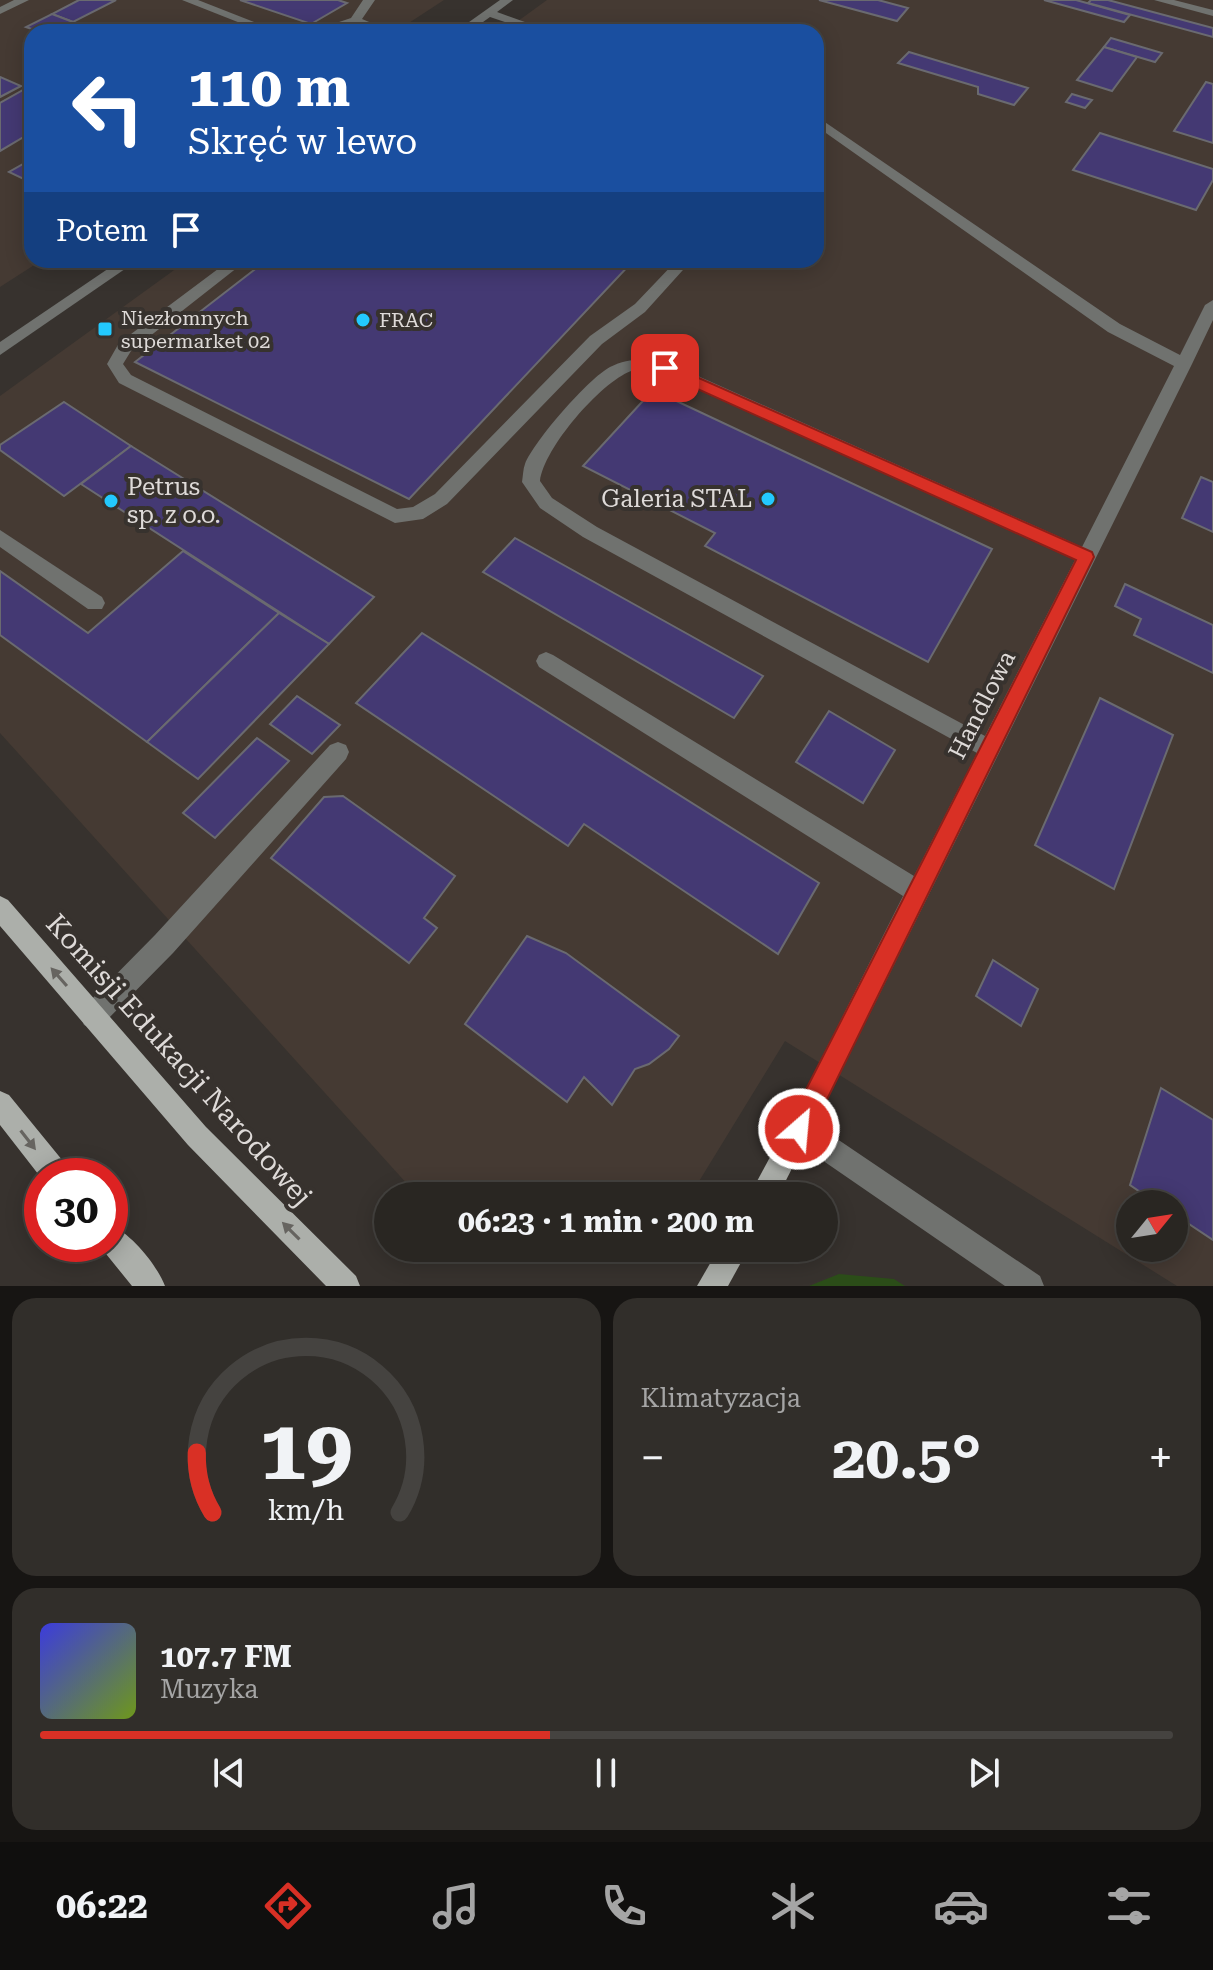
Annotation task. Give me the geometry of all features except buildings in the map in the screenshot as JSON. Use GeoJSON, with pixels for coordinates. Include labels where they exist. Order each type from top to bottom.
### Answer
{"type":"FeatureCollection","features":[{"type":"Feature","properties":{"kind":"main road","name":"Komisji Edukacji Narodowej"},"geometry":{"type":"LineString","coordinates":[[0,908],[197,1136],[346,1286]]}},
{"type":"Feature","properties":{"kind":"main road"},"geometry":{"type":"LineString","coordinates":[[0,1104],[43,1158]]}},
{"type":"Feature","properties":{"kind":"main road"},"geometry":{"type":"LineString","coordinates":[[771,1182],[799,1129]]}},
{"type":"Feature","properties":{"kind":"main road"},"geometry":{"type":"LineString","coordinates":[[128,1260],[151,1286]]}},
{"type":"Feature","properties":{"kind":"street"},"geometry":{"type":"LineString","coordinates":[[0,11],[23,0]]}},
{"type":"Feature","properties":{"kind":"street"},"geometry":{"type":"LineString","coordinates":[[188,0],[252,24]]}},
{"type":"Feature","properties":{"kind":"street"},"geometry":{"type":"LineString","coordinates":[[355,20],[369,0]]}},
{"type":"Feature","properties":{"kind":"street"},"geometry":{"type":"LineString","coordinates":[[472,24],[507,0]]}},
{"type":"Feature","properties":{"kind":"street"},"geometry":{"type":"LineString","coordinates":[[1160,0],[1213,13]]}},
{"type":"Feature","properties":{"kind":"street"},"geometry":{"type":"LineString","coordinates":[[488,13],[522,24]]}},
{"type":"Feature","properties":{"kind":"street"},"geometry":{"type":"LineString","coordinates":[[342,24],[355,20],[366,24]]}},
{"type":"Feature","properties":{"kind":"street"},"geometry":{"type":"LineString","coordinates":[[824,126],[1114,328],[1184,364]]}},
{"type":"Feature","properties":{"kind":"street"},"geometry":{"type":"LineString","coordinates":[[0,350],[119,268]]}},
{"type":"Feature","properties":{"kind":"street"},"geometry":{"type":"LineString","coordinates":[[229,268],[125,347],[115,364],[125,379],[395,516],[417,514],[441,499],[596,340],[640,308],[678,268]]}},
{"type":"Feature","properties":{"kind":"street","name":"Handlowa"},"geometry":{"type":"LineString","coordinates":[[799,1129],[1213,305]]}},
{"type":"Feature","properties":{"kind":"street"},"geometry":{"type":"LineString","coordinates":[[989,749],[590,532],[546,503],[531,482],[533,465],[601,380],[625,366],[646,364],[665,368],[1086,557]]}},
{"type":"Feature","properties":{"kind":"street"},"geometry":{"type":"LineString","coordinates":[[0,537],[95,603]]}},
{"type":"Feature","properties":{"kind":"street"},"geometry":{"type":"LineString","coordinates":[[546,661],[918,892]]}},
{"type":"Feature","properties":{"kind":"street"},"geometry":{"type":"LineString","coordinates":[[93,1016],[164,944],[338,752]]}},
{"type":"Feature","properties":{"kind":"street"},"geometry":{"type":"LineString","coordinates":[[799,1129],[1030,1286]]}},
{"type":"Feature","properties":{"kind":"shaded area"},"geometry":{"type":"Polygon","coordinates":[[[0,0],[444,0],[407,24],[24,24],[24,268],[30,268],[0,287],[0,0]]]}},
{"type":"Feature","properties":{"kind":"shaded area"},"geometry":{"type":"Polygon","coordinates":[[[547,0],[1213,0],[1213,1286],[1177,1286],[1139,1262],[1188,1262],[1188,1190],[1116,1190],[1116,1248],[785,1041],[699,1182],[405,1182],[0,733],[0,396],[177,268],[824,268],[824,24],[514,24],[547,0]]]}},
{"type":"Feature","properties":{"kind":"green space"},"geometry":{"type":"Polygon","coordinates":[[[839,1274],[894,1279],[905,1286],[809,1286],[839,1274]]]}},
{"type":"Feature","properties":{"kind":"place","name":"FRAC"},"geometry":{"type":"Point","coordinates":[363,320]}},
{"type":"Feature","properties":{"kind":"place","name":"Niezłomnych supermarket 02"},"geometry":{"type":"Point","coordinates":[105,329]}},
{"type":"Feature","properties":{"kind":"place","name":"Galeria STAL"},"geometry":{"type":"Point","coordinates":[768,499]}},
{"type":"Feature","properties":{"kind":"place","name":"Petrus sp. z o.o."},"geometry":{"type":"Point","coordinates":[111,501]}},
{"type":"Feature","properties":{"kind":"route"},"geometry":{"type":"LineString","coordinates":[[665,368],[1086,557],[799,1129]]}}]}
